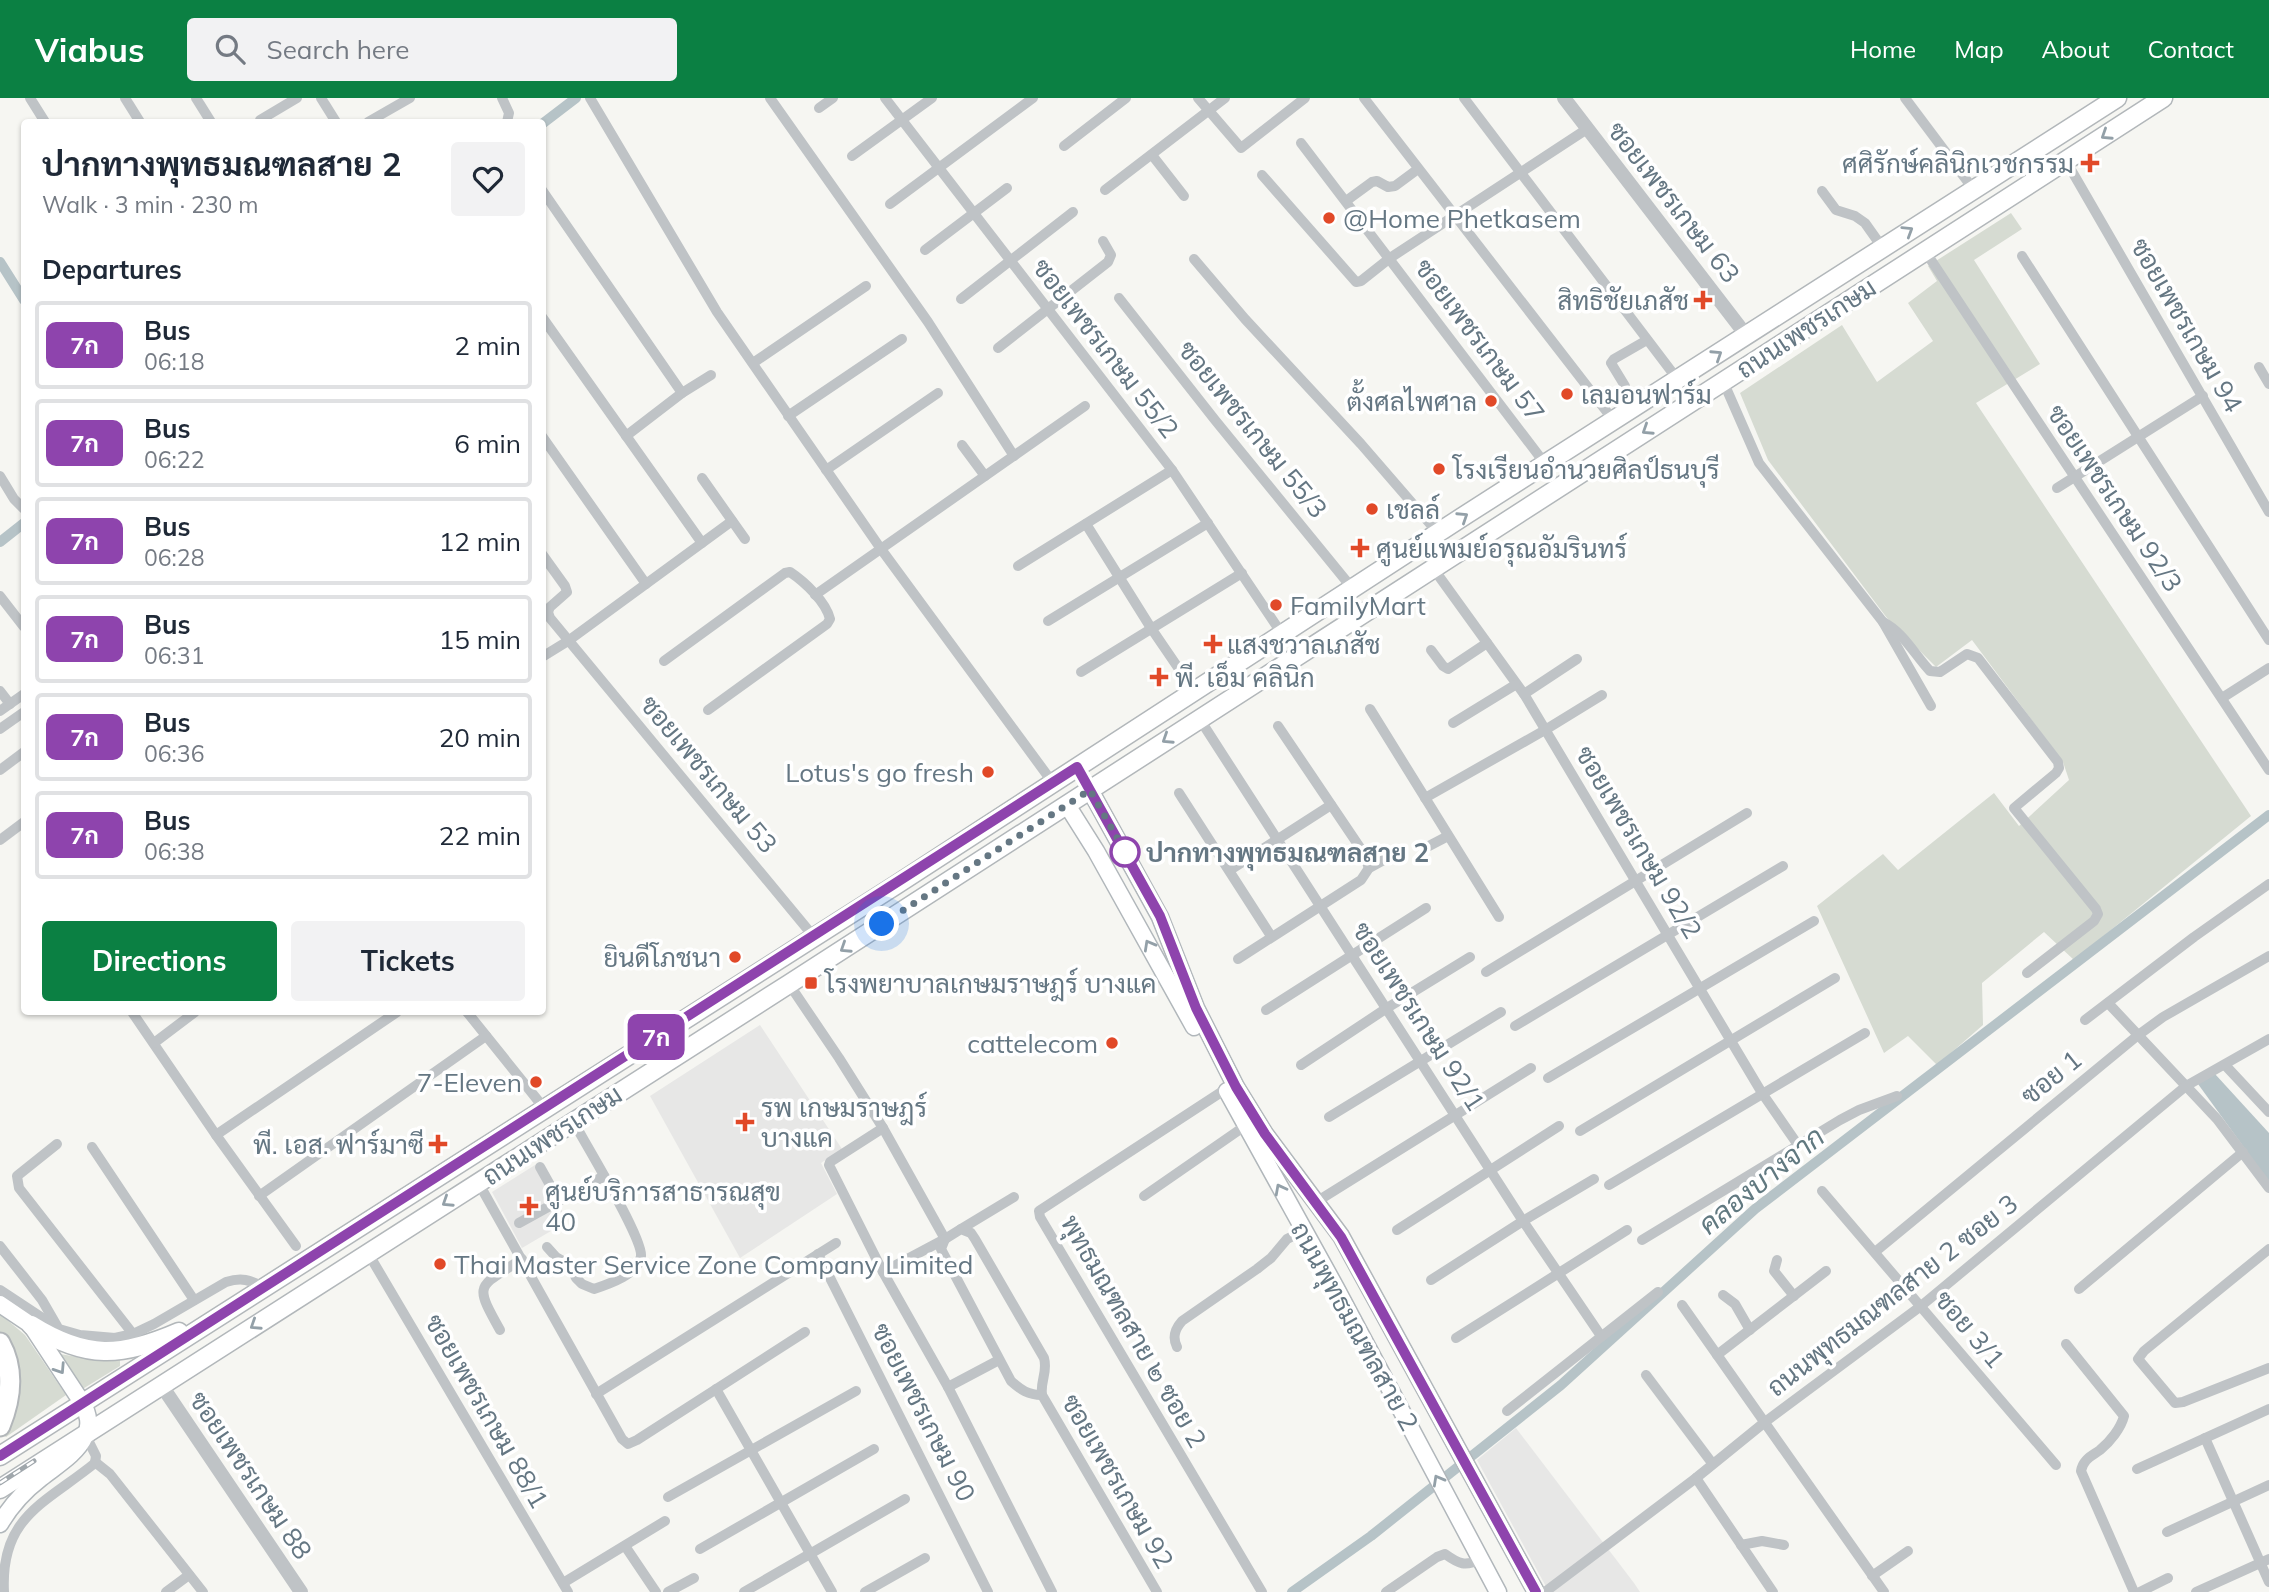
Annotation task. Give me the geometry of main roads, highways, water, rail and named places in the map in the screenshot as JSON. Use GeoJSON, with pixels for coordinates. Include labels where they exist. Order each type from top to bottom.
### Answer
{"type":"FeatureCollection","features":[{"type":"Feature","properties":{"kind":"highway"},"geometry":{"type":"LineString","coordinates":[[0,1343],[7,1362],[10,1383],[9,1401],[0,1426]]}},
{"type":"Feature","properties":{"kind":"main road","name":"ถนนเพชรเกษม"},"geometry":{"type":"LineString","coordinates":[[0,1456],[814,937],[1352,588],[2117,98]]}},
{"type":"Feature","properties":{"kind":"main road","name":"ถนนเพชรเกษม"},"geometry":{"type":"LineString","coordinates":[[0,1489],[2164,98]]}},
{"type":"Feature","properties":{"kind":"main road"},"geometry":{"type":"LineString","coordinates":[[2062,134],[2071,158]]}},
{"type":"Feature","properties":{"kind":"main road"},"geometry":{"type":"LineString","coordinates":[[1302,621],[1318,641]]}},
{"type":"Feature","properties":{"kind":"main road"},"geometry":{"type":"LineString","coordinates":[[1077,767],[1090,790]]}},
{"type":"Feature","properties":{"kind":"main road"},"geometry":{"type":"LineString","coordinates":[[1053,783],[1067,805]]}},
{"type":"Feature","properties":{"kind":"main road","name":"ถนนพุทธมณฑลสาย 2"},"geometry":{"type":"LineString","coordinates":[[1090,790],[1160,916],[1196,1008],[1236,1087],[1265,1134],[1348,1247],[1536,1592]]}},
{"type":"Feature","properties":{"kind":"main road","name":"ถนนพุทธมณฑลสาย 2"},"geometry":{"type":"LineString","coordinates":[[1067,805],[1193,1025],[1498,1592]]}},
{"type":"Feature","properties":{"kind":"main road"},"geometry":{"type":"LineString","coordinates":[[1301,1228],[1320,1207]]}},
{"type":"Feature","properties":{"kind":"main road"},"geometry":{"type":"LineString","coordinates":[[0,1304],[66,1344],[86,1350],[109,1352],[148,1344],[233,1307]]}},
{"type":"Feature","properties":{"kind":"main road"},"geometry":{"type":"LineString","coordinates":[[0,1524],[16,1500],[69,1455],[86,1436],[88,1416],[83,1404],[31,1325]]}},
{"type":"Feature","properties":{"kind":"main road"},"geometry":{"type":"LineString","coordinates":[[108,1388],[120,1402],[134,1404]]}},
{"type":"Feature","properties":{"kind":"waterway"},"geometry":{"type":"LineString","coordinates":[[546,121],[576,98]]}},
{"type":"Feature","properties":{"kind":"waterway"},"geometry":{"type":"LineString","coordinates":[[0,262],[21,295]]}},
{"type":"Feature","properties":{"kind":"waterway"},"geometry":{"type":"LineString","coordinates":[[0,542],[21,525]]}},
{"type":"Feature","properties":{"kind":"waterway","name":"คลองบางจาก"},"geometry":{"type":"LineString","coordinates":[[1292,1592],[1371,1536],[1561,1385],[1755,1209],[2269,815]]}},
{"type":"Feature","properties":{"kind":"railway"},"geometry":{"type":"LineString","coordinates":[[0,1483],[34,1461]]}},
{"type":"Feature","properties":{"kind":"place","name":"ศศิรักษ์คลินิกเวชกรรม"},"geometry":{"type":"Point","coordinates":[2090,163]}},
{"type":"Feature","properties":{"kind":"place","name":"@Home Phetkasem"},"geometry":{"type":"Point","coordinates":[1329,218]}},
{"type":"Feature","properties":{"kind":"place","name":"สิทธิชัยเภสัช"},"geometry":{"type":"Point","coordinates":[1703,300]}},
{"type":"Feature","properties":{"kind":"place","name":"เลมอนฟาร์ม"},"geometry":{"type":"Point","coordinates":[1567,394]}},
{"type":"Feature","properties":{"kind":"place","name":"ตั้งศลไพศาล"},"geometry":{"type":"Point","coordinates":[1491,401]}},
{"type":"Feature","properties":{"kind":"place","name":"โรงเรียนอำนวยศิลป์ธนบุรี"},"geometry":{"type":"Point","coordinates":[1439,469]}},
{"type":"Feature","properties":{"kind":"place","name":"เชลล์"},"geometry":{"type":"Point","coordinates":[1372,509]}},
{"type":"Feature","properties":{"kind":"place","name":"ศูนย์แพมย์อรุณอัมรินทร์"},"geometry":{"type":"Point","coordinates":[1360,548]}},
{"type":"Feature","properties":{"kind":"place","name":"FamilyMart"},"geometry":{"type":"Point","coordinates":[1276,605]}},
{"type":"Feature","properties":{"kind":"place","name":"แสงชวาลเภสัช"},"geometry":{"type":"Point","coordinates":[1213,644]}},
{"type":"Feature","properties":{"kind":"place","name":"พี. เอ็ม คลินิก"},"geometry":{"type":"Point","coordinates":[1159,677]}},
{"type":"Feature","properties":{"kind":"place","name":"Lotus's go fresh"},"geometry":{"type":"Point","coordinates":[988,772]}},
{"type":"Feature","properties":{"kind":"place","name":"ปากทางพุทธมณฑลสาย 2"},"geometry":{"type":"Point","coordinates":[1125,852]}},
{"type":"Feature","properties":{"kind":"place","name":"ยินดีโภชนา"},"geometry":{"type":"Point","coordinates":[735,957]}},
{"type":"Feature","properties":{"kind":"place","name":"โรงพยาบาลเกษมราษฎร์ บางแค"},"geometry":{"type":"Point","coordinates":[811,983]}},
{"type":"Feature","properties":{"kind":"place","name":"cattelecom"},"geometry":{"type":"Point","coordinates":[1112,1043]}},
{"type":"Feature","properties":{"kind":"place","name":"7-Eleven"},"geometry":{"type":"Point","coordinates":[536,1082]}},
{"type":"Feature","properties":{"kind":"place","name":"รพ เกษมราษฎร์ บางแค"},"geometry":{"type":"Point","coordinates":[745,1122]}},
{"type":"Feature","properties":{"kind":"place","name":"พี. เอส. ฟาร์มาซี"},"geometry":{"type":"Point","coordinates":[438,1144]}},
{"type":"Feature","properties":{"kind":"place","name":"ศูนย์บริการสาธารณสุข 40"},"geometry":{"type":"Point","coordinates":[529,1206]}},
{"type":"Feature","properties":{"kind":"place","name":"Thai Master Service Zone Company Limited"},"geometry":{"type":"Point","coordinates":[440,1264]}}]}
